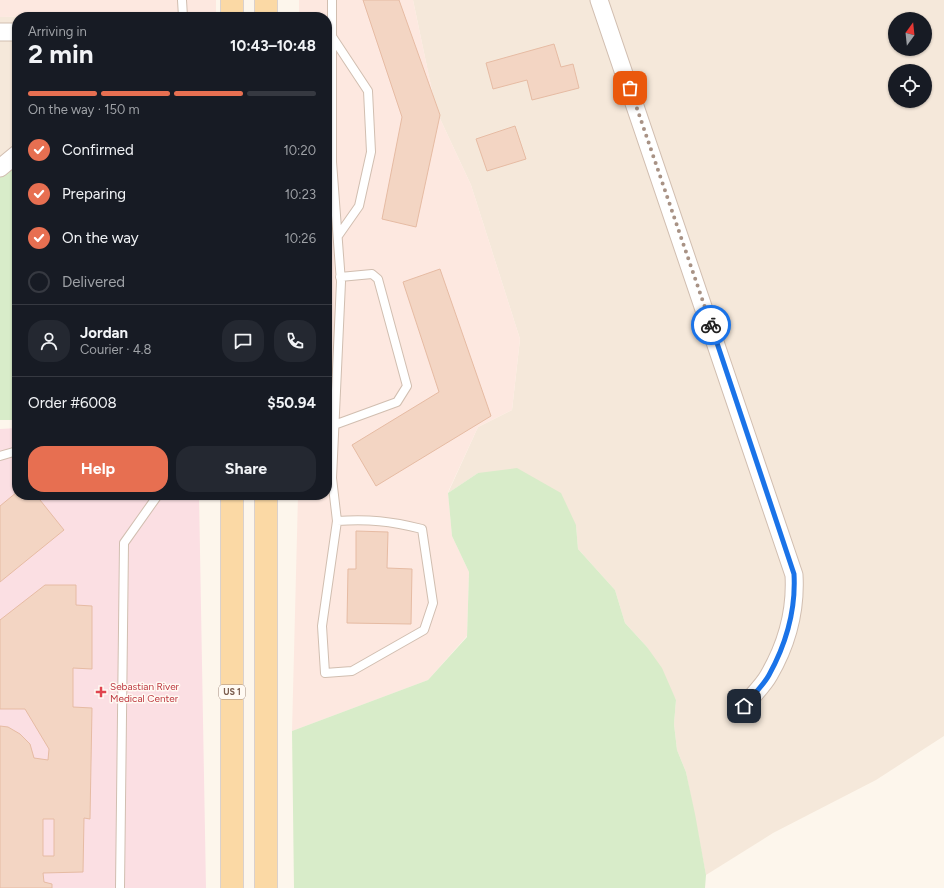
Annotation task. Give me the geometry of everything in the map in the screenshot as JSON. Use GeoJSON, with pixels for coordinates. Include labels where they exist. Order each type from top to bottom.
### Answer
{"type":"FeatureCollection","features":[{"type":"Feature","properties":{"kind":"main road"},"geometry":{"type":"LineString","coordinates":[[232,0],[232,12]]}},
{"type":"Feature","properties":{"kind":"main road"},"geometry":{"type":"LineString","coordinates":[[266,0],[266,12]]}},
{"type":"Feature","properties":{"kind":"main road","name":"US 1"},"geometry":{"type":"LineString","coordinates":[[232,500],[232,888]]}},
{"type":"Feature","properties":{"kind":"main road"},"geometry":{"type":"LineString","coordinates":[[266,500],[266,888]]}},
{"type":"Feature","properties":{"kind":"street"},"geometry":{"type":"LineString","coordinates":[[599,0],[794,574],[795,595],[787,636],[769,676],[744,706]]}},
{"type":"Feature","properties":{"kind":"street"},"geometry":{"type":"LineString","coordinates":[[0,32],[12,32]]}},
{"type":"Feature","properties":{"kind":"street"},"geometry":{"type":"LineString","coordinates":[[0,168],[12,158]]}},
{"type":"Feature","properties":{"kind":"lane"},"geometry":{"type":"LineString","coordinates":[[182,0],[183,12]]}},
{"type":"Feature","properties":{"kind":"lane"},"geometry":{"type":"LineString","coordinates":[[332,0],[332,162],[340,277],[332,446]]}},
{"type":"Feature","properties":{"kind":"lane"},"geometry":{"type":"LineString","coordinates":[[332,37],[368,91],[371,152],[359,206],[338,236]]}},
{"type":"Feature","properties":{"kind":"lane"},"geometry":{"type":"LineString","coordinates":[[334,425],[396,402],[407,386],[378,279],[372,274],[340,277]]}},
{"type":"Feature","properties":{"kind":"lane"},"geometry":{"type":"LineString","coordinates":[[0,456],[12,452]]}},
{"type":"Feature","properties":{"kind":"lane"},"geometry":{"type":"LineString","coordinates":[[332,494],[337,521],[322,626],[325,673],[352,671],[424,630],[434,603],[422,529],[389,521],[359,519],[337,521]]}},
{"type":"Feature","properties":{"kind":"lane"},"geometry":{"type":"LineString","coordinates":[[120,888],[124,543],[154,500]]}},
{"type":"Feature","properties":{"kind":"shaded area"},"geometry":{"type":"Polygon","coordinates":[[[0,0],[216,0],[216,12],[12,12],[12,17],[0,17],[0,0]]]}},
{"type":"Feature","properties":{"kind":"shaded area"},"geometry":{"type":"Polygon","coordinates":[[[299,0],[413,0],[436,110],[471,185],[520,339],[512,410],[478,427],[448,492],[452,536],[469,572],[467,636],[428,680],[292,731],[298,500],[332,500],[332,12],[299,12],[299,0]]]}},
{"type":"Feature","properties":{"kind":"shaded area"},"geometry":{"type":"Polygon","coordinates":[[[413,0],[944,0],[944,736],[876,780],[773,833],[706,875],[686,772],[677,750],[674,724],[676,700],[647,647],[625,623],[615,590],[578,549],[576,525],[478,473],[448,493],[478,427],[512,410],[520,339],[471,185],[436,110],[413,0]]]}},
{"type":"Feature","properties":{"kind":"shaded area"},"geometry":{"type":"Polygon","coordinates":[[[0,17],[12,17],[12,165],[0,174],[0,17]]]}},
{"type":"Feature","properties":{"kind":"shaded area","name":"Sebastian River Medical Center"},"geometry":{"type":"Polygon","coordinates":[[[12,428],[12,500],[199,500],[206,888],[0,888],[0,429],[12,428]]]}},
{"type":"Feature","properties":{"kind":"green space"},"geometry":{"type":"Polygon","coordinates":[[[12,165],[12,420],[0,420],[0,174],[12,165]]]}},
{"type":"Feature","properties":{"kind":"green space"},"geometry":{"type":"Polygon","coordinates":[[[517,468],[561,493],[576,525],[578,549],[615,590],[625,623],[647,647],[662,668],[676,700],[674,724],[677,750],[686,772],[695,814],[706,875],[705,888],[294,888],[292,731],[428,680],[467,637],[469,572],[452,536],[448,493],[478,473],[517,468]]]}},
{"type":"Feature","properties":{"kind":"building"},"geometry":{"type":"Polygon","coordinates":[[[363,0],[399,0],[440,115],[416,227],[382,219],[402,117],[363,0]]]}},
{"type":"Feature","properties":{"kind":"building"},"geometry":{"type":"Polygon","coordinates":[[[554,44],[561,67],[573,64],[579,88],[532,100],[527,80],[493,89],[486,63],[554,44]]]}},
{"type":"Feature","properties":{"kind":"building"},"geometry":{"type":"Polygon","coordinates":[[[515,126],[526,159],[487,171],[476,139],[515,126]]]}},
{"type":"Feature","properties":{"kind":"building"},"geometry":{"type":"Polygon","coordinates":[[[440,269],[491,416],[376,486],[352,445],[439,392],[403,282],[440,269]]]}},
{"type":"Feature","properties":{"kind":"building"},"geometry":{"type":"Polygon","coordinates":[[[12,496],[12,500],[40,500],[64,530],[0,582],[0,506],[12,496]]]}},
{"type":"Feature","properties":{"kind":"building"},"geometry":{"type":"Polygon","coordinates":[[[356,531],[388,532],[387,568],[412,569],[411,624],[347,623],[348,569],[356,569],[356,531]]]}},
{"type":"Feature","properties":{"kind":"building"},"geometry":{"type":"Polygon","coordinates":[[[45,585],[76,585],[76,605],[92,606],[92,669],[73,668],[73,707],[92,708],[90,819],[84,818],[83,872],[43,873],[44,882],[52,884],[52,888],[0,888],[0,726],[8,727],[20,734],[30,744],[34,758],[48,760],[49,749],[25,709],[0,709],[0,620],[45,585]],[[43,819],[43,856],[54,856],[54,819],[43,819]]]}},
{"type":"Feature","properties":{"kind":"way so far"},"geometry":{"type":"LineString","coordinates":[[630,88],[711,325]]}},
{"type":"Feature","properties":{"kind":"place","name":"Sebastian River Medical Center"},"geometry":{"type":"Point","coordinates":[101,692]}},
{"type":"Feature","properties":{"kind":"route"},"geometry":{"type":"LineString","coordinates":[[711,325],[794,574],[795,595],[787,636],[769,676],[744,706]]}}]}
